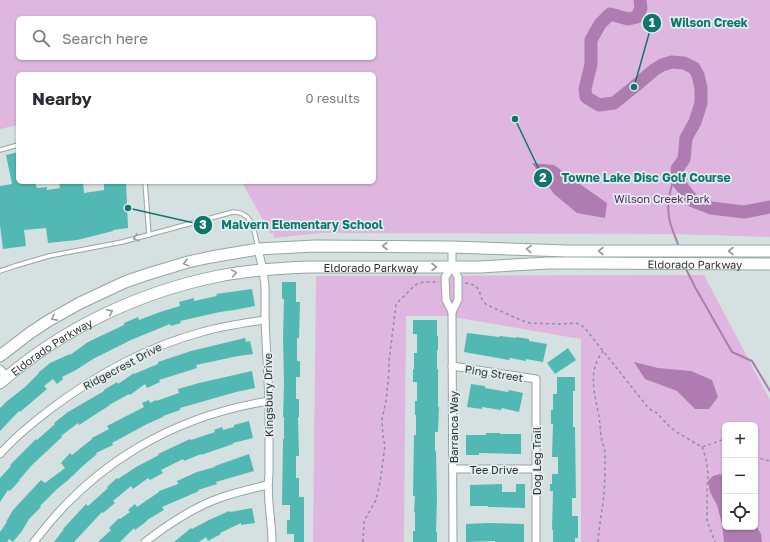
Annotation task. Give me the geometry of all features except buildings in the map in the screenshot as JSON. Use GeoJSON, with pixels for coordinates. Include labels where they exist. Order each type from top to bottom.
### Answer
{"type":"FeatureCollection","features":[{"type":"Feature","properties":{"kind":"main road","name":"Eldorado Parkway"},"geometry":{"type":"LineString","coordinates":[[0,356],[48,321],[80,303],[125,282],[188,262],[258,249],[315,246],[452,247],[568,251],[770,251]]}},
{"type":"Feature","properties":{"kind":"main road","name":"Eldorado Parkway"},"geometry":{"type":"LineString","coordinates":[[2,376],[77,329],[118,308],[180,285],[219,276],[263,270],[310,267],[498,267],[574,263],[770,264]]}},
{"type":"Feature","properties":{"kind":"street","name":"Barranca Way"},"geometry":{"type":"LineString","coordinates":[[452,247],[452,267],[446,277],[446,300],[452,312],[453,542]]}},
{"type":"Feature","properties":{"kind":"street","name":"Kingsbury Drive"},"geometry":{"type":"LineString","coordinates":[[258,249],[265,287],[269,401],[268,485],[272,542]]}},
{"type":"Feature","properties":{"kind":"street","name":"Barranca Way"},"geometry":{"type":"LineString","coordinates":[[452,267],[458,277],[458,300],[452,312]]}},
{"type":"Feature","properties":{"kind":"street","name":"Ridgecrest Drive"},"geometry":{"type":"LineString","coordinates":[[0,454],[33,422],[67,396],[102,374],[137,356],[169,342],[203,331],[235,324],[265,320]]}},
{"type":"Feature","properties":{"kind":"street","name":"Ping Street"},"geometry":{"type":"LineString","coordinates":[[452,366],[536,379]]}},
{"type":"Feature","properties":{"kind":"street","name":"Dog Leg Trail"},"geometry":{"type":"LineString","coordinates":[[536,379],[536,542]]}},
{"type":"Feature","properties":{"kind":"street"},"geometry":{"type":"LineString","coordinates":[[34,542],[47,524],[72,498],[96,476],[125,455],[156,437],[185,423],[219,412],[269,401]]}},
{"type":"Feature","properties":{"kind":"street","name":"Tee Drive"},"geometry":{"type":"LineString","coordinates":[[453,469],[536,469]]}},
{"type":"Feature","properties":{"kind":"street"},"geometry":{"type":"LineString","coordinates":[[145,542],[164,527],[189,512],[215,500],[243,490],[268,485]]}},
{"type":"Feature","properties":{"kind":"lane"},"geometry":{"type":"LineString","coordinates":[[0,150],[16,146]]}},
{"type":"Feature","properties":{"kind":"lane"},"geometry":{"type":"LineString","coordinates":[[145,184],[149,235]]}},
{"type":"Feature","properties":{"kind":"lane"},"geometry":{"type":"LineString","coordinates":[[0,271],[49,256],[122,242],[233,212],[239,212],[248,216],[255,234],[258,249]]}},
{"type":"Feature","properties":{"kind":"path"},"geometry":{"type":"LineString","coordinates":[[363,542],[364,521],[376,500],[380,482],[384,446],[382,437],[382,420],[386,401],[396,305],[415,285],[423,282],[441,282]]}},
{"type":"Feature","properties":{"kind":"path"},"geometry":{"type":"LineString","coordinates":[[466,283],[472,283],[477,287],[484,303],[487,306],[523,320],[530,322],[579,324],[584,327],[646,405],[657,413],[669,426],[702,447],[708,473],[707,521],[715,542]]}},
{"type":"Feature","properties":{"kind":"path"},"geometry":{"type":"LineString","coordinates":[[598,542],[603,503],[605,453],[592,377],[603,351]]}},
{"type":"Feature","properties":{"kind":"path"},"geometry":{"type":"LineString","coordinates":[[702,447],[722,440]]}},
{"type":"Feature","properties":{"kind":"path"},"geometry":{"type":"LineString","coordinates":[[758,457],[770,461]]}},
{"type":"Feature","properties":{"kind":"green space","name":"Wilson Creek Park"},"geometry":{"type":"Polygon","coordinates":[[[0,0],[770,0],[770,237],[670,234],[321,233],[274,238],[273,233],[270,233],[243,184],[376,184],[376,72],[16,72],[16,125],[0,129],[0,0]]]}},
{"type":"Feature","properties":{"kind":"green space"},"geometry":{"type":"Polygon","coordinates":[[[704,275],[770,400],[770,542],[581,542],[581,339],[447,316],[406,316],[404,542],[313,542],[316,276],[704,275]]]}},
{"type":"Feature","properties":{"kind":"shaded area"},"geometry":{"type":"Polygon","coordinates":[[[532,163],[554,165],[607,203],[605,218],[577,213],[554,194],[532,163]]]}},
{"type":"Feature","properties":{"kind":"shaded area"},"geometry":{"type":"Polygon","coordinates":[[[634,362],[658,368],[691,371],[712,380],[718,397],[709,409],[695,409],[677,391],[645,379],[634,362]]]}},
{"type":"Feature","properties":{"kind":"shaded area"},"geometry":{"type":"Polygon","coordinates":[[[722,475],[722,524],[717,505],[710,492],[708,481],[713,476],[722,475]]]}},
{"type":"Feature","properties":{"kind":"shaded area"},"geometry":{"type":"Polygon","coordinates":[[[758,529],[761,534],[762,542],[724,542],[723,530],[758,529]]]}},
{"type":"Feature","properties":{"kind":"waterway"},"geometry":{"type":"LineString","coordinates":[[640,0],[641,8],[637,17],[628,19],[610,14],[600,24],[591,40],[591,64],[585,89],[586,97],[599,105],[614,103],[662,65],[672,62],[684,63],[694,68],[698,75],[701,88],[701,103],[695,122],[686,138],[684,159],[677,169],[679,183],[693,201],[711,208],[744,212],[770,207]]}},
{"type":"Feature","properties":{"kind":"waterway"},"geometry":{"type":"LineString","coordinates":[[677,169],[670,193],[668,211],[679,247]]}},
{"type":"Feature","properties":{"kind":"waterway"},"geometry":{"type":"LineString","coordinates":[[685,267],[732,352],[752,361],[770,391]]}},
{"type":"Feature","properties":{"kind":"place","name":"Wilson Creek"},"geometry":{"type":"Point","coordinates":[634,87]}},
{"type":"Feature","properties":{"kind":"place","name":"Towne Lake Disc Golf Course"},"geometry":{"type":"Point","coordinates":[515,119]}},
{"type":"Feature","properties":{"kind":"place","name":"Malvern Elementary School"},"geometry":{"type":"Point","coordinates":[128,208]}}]}
